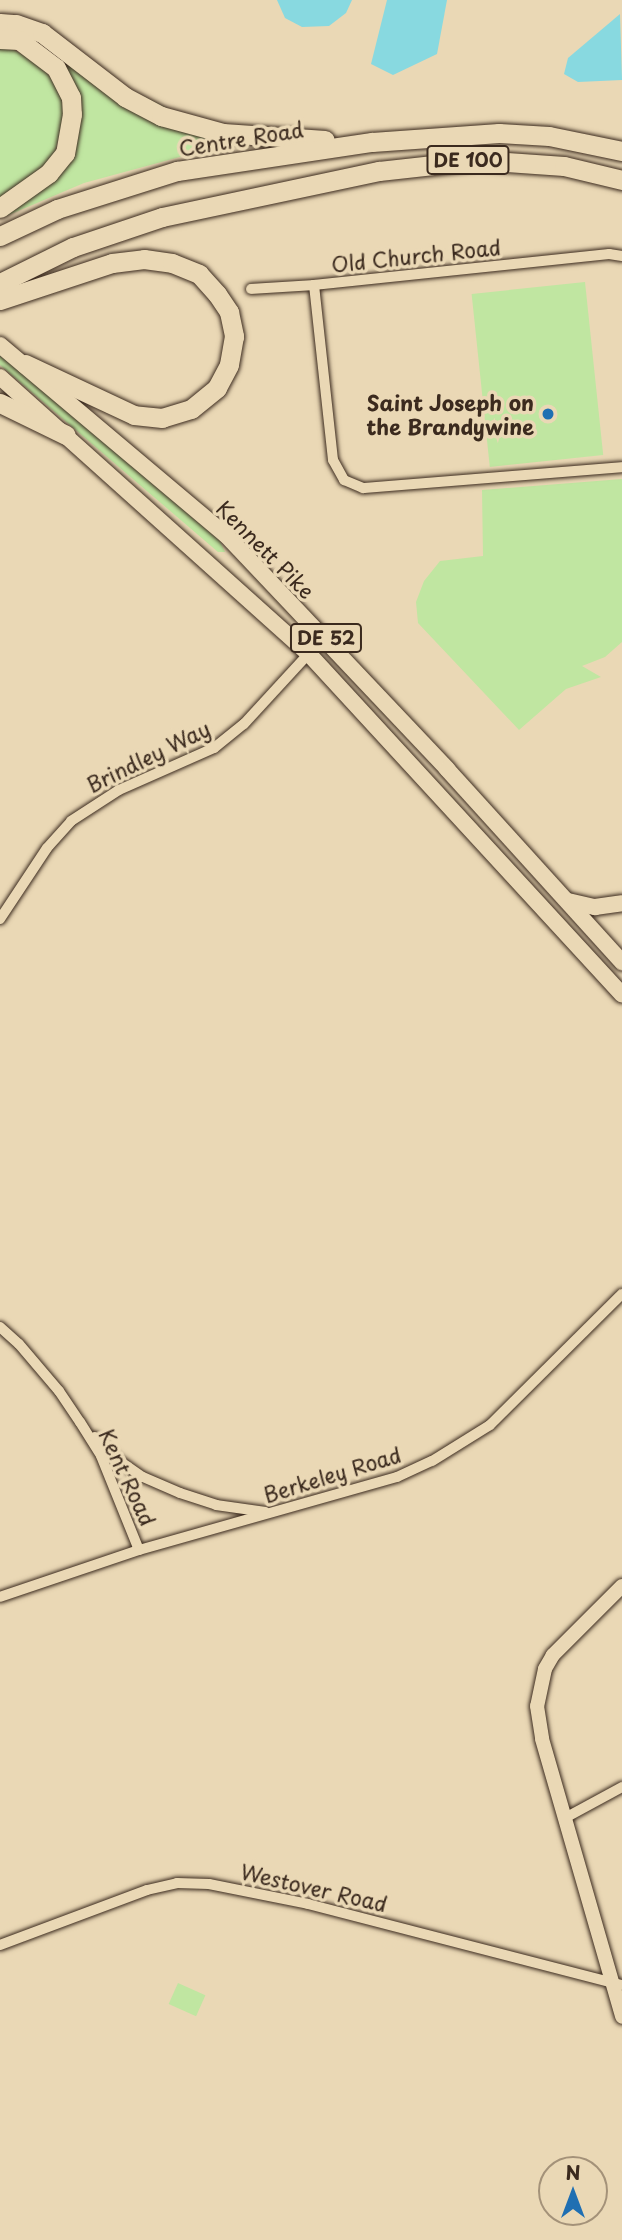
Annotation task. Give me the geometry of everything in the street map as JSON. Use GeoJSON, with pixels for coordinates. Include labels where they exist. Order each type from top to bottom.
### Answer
{"type":"FeatureCollection","features":[{"type":"Feature","properties":{"kind":"highway"},"geometry":{"type":"LineString","coordinates":[[0,23],[16,24],[42,33],[125,97],[161,116],[198,128],[246,135],[372,142]]}},
{"type":"Feature","properties":{"kind":"highway"},"geometry":{"type":"LineString","coordinates":[[0,39],[19,40],[57,68],[71,97],[72,114],[65,153],[49,173],[0,208]]}},
{"type":"Feature","properties":{"kind":"highway","name":"Centre Road"},"geometry":{"type":"LineString","coordinates":[[0,236],[57,209],[177,171],[372,142],[499,133],[549,136],[622,150]]}},
{"type":"Feature","properties":{"kind":"highway","name":"DE 100"},"geometry":{"type":"LineString","coordinates":[[0,283],[73,247],[162,218],[379,171],[478,160],[564,166],[622,180]]}},
{"type":"Feature","properties":{"kind":"highway"},"geometry":{"type":"LineString","coordinates":[[0,300],[112,263],[144,259],[172,263],[199,274],[217,294],[229,312],[234,336],[229,365],[218,388],[191,409],[162,418],[134,415],[25,364]]}},
{"type":"Feature","properties":{"kind":"highway"},"geometry":{"type":"LineString","coordinates":[[0,403],[66,435]]}},
{"type":"Feature","properties":{"kind":"main road","name":"Kennett Pike"},"geometry":{"type":"LineString","coordinates":[[0,345],[226,535],[324,637],[621,960]]}},
{"type":"Feature","properties":{"kind":"main road","name":"DE 52"},"geometry":{"type":"LineString","coordinates":[[0,377],[308,653],[622,994]]}},
{"type":"Feature","properties":{"kind":"main road"},"geometry":{"type":"LineString","coordinates":[[568,901],[595,907],[622,903]]}},
{"type":"Feature","properties":{"kind":"main road"},"geometry":{"type":"LineString","coordinates":[[606,978],[621,960]]}},
{"type":"Feature","properties":{"kind":"main road"},"geometry":{"type":"LineString","coordinates":[[622,1586],[553,1655],[540,1687],[539,1728],[616,1984],[622,2017]]}},
{"type":"Feature","properties":{"kind":"street","name":"Old Church Road"},"geometry":{"type":"LineString","coordinates":[[622,256],[609,254],[314,285],[334,460],[344,480],[363,488],[622,467]]}},
{"type":"Feature","properties":{"kind":"street"},"geometry":{"type":"LineString","coordinates":[[251,289],[314,285]]}},
{"type":"Feature","properties":{"kind":"street","name":"Brindley Way"},"geometry":{"type":"LineString","coordinates":[[0,919],[47,848],[71,821],[119,790],[214,748],[244,724],[324,637]]}},
{"type":"Feature","properties":{"kind":"street","name":"Berkeley Road"},"geometry":{"type":"LineString","coordinates":[[0,1597],[139,1550],[397,1477],[432,1461],[482,1430],[622,1294]]}},
{"type":"Feature","properties":{"kind":"street","name":"Kent Road"},"geometry":{"type":"LineString","coordinates":[[0,1327],[19,1343],[59,1391],[80,1422],[101,1456],[139,1550]]}},
{"type":"Feature","properties":{"kind":"street","name":"Kent Road"},"geometry":{"type":"LineString","coordinates":[[80,1422],[114,1457],[143,1477],[216,1505],[272,1513]]}},
{"type":"Feature","properties":{"kind":"street"},"geometry":{"type":"LineString","coordinates":[[565,1818],[622,1787]]}},
{"type":"Feature","properties":{"kind":"street","name":"Westover Road"},"geometry":{"type":"LineString","coordinates":[[0,1945],[147,1890],[177,1883],[209,1884],[309,1904],[616,1984]]}},
{"type":"Feature","properties":{"kind":"green space"},"geometry":{"type":"Polygon","coordinates":[[[6,46],[41,64],[60,92],[65,116],[53,159],[0,200],[0,47],[6,46]]]}},
{"type":"Feature","properties":{"kind":"green space"},"geometry":{"type":"Polygon","coordinates":[[[61,55],[223,136],[224,145],[84,183],[4,217],[3,212],[64,166],[61,55]]]}},
{"type":"Feature","properties":{"kind":"green space"},"geometry":{"type":"Polygon","coordinates":[[[585,282],[603,455],[490,467],[472,294],[585,282]]]}},
{"type":"Feature","properties":{"kind":"green space"},"geometry":{"type":"Polygon","coordinates":[[[0,354],[220,541],[225,552],[218,552],[0,365],[0,354]]]}},
{"type":"Feature","properties":{"kind":"green space"},"geometry":{"type":"Polygon","coordinates":[[[622,479],[622,642],[605,657],[582,666],[601,677],[566,689],[519,730],[418,623],[416,602],[424,581],[440,561],[483,556],[482,490],[622,479]]]}},
{"type":"Feature","properties":{"kind":"green space"},"geometry":{"type":"Polygon","coordinates":[[[178,1983],[205,1995],[196,2016],[169,2004],[178,1983]]]}},
{"type":"Feature","properties":{"kind":"water"},"geometry":{"type":"Polygon","coordinates":[[[277,0],[352,0],[346,13],[329,26],[302,27],[285,18],[277,0]]]}},
{"type":"Feature","properties":{"kind":"water"},"geometry":{"type":"Polygon","coordinates":[[[387,0],[447,0],[437,54],[393,75],[371,64],[387,0]]]}},
{"type":"Feature","properties":{"kind":"water"},"geometry":{"type":"Polygon","coordinates":[[[620,14],[622,80],[578,82],[564,74],[568,58],[620,14]]]}},
{"type":"Feature","properties":{"kind":"place","name":"Saint Joseph on the Brandywine"},"geometry":{"type":"Point","coordinates":[548,414]}}]}
